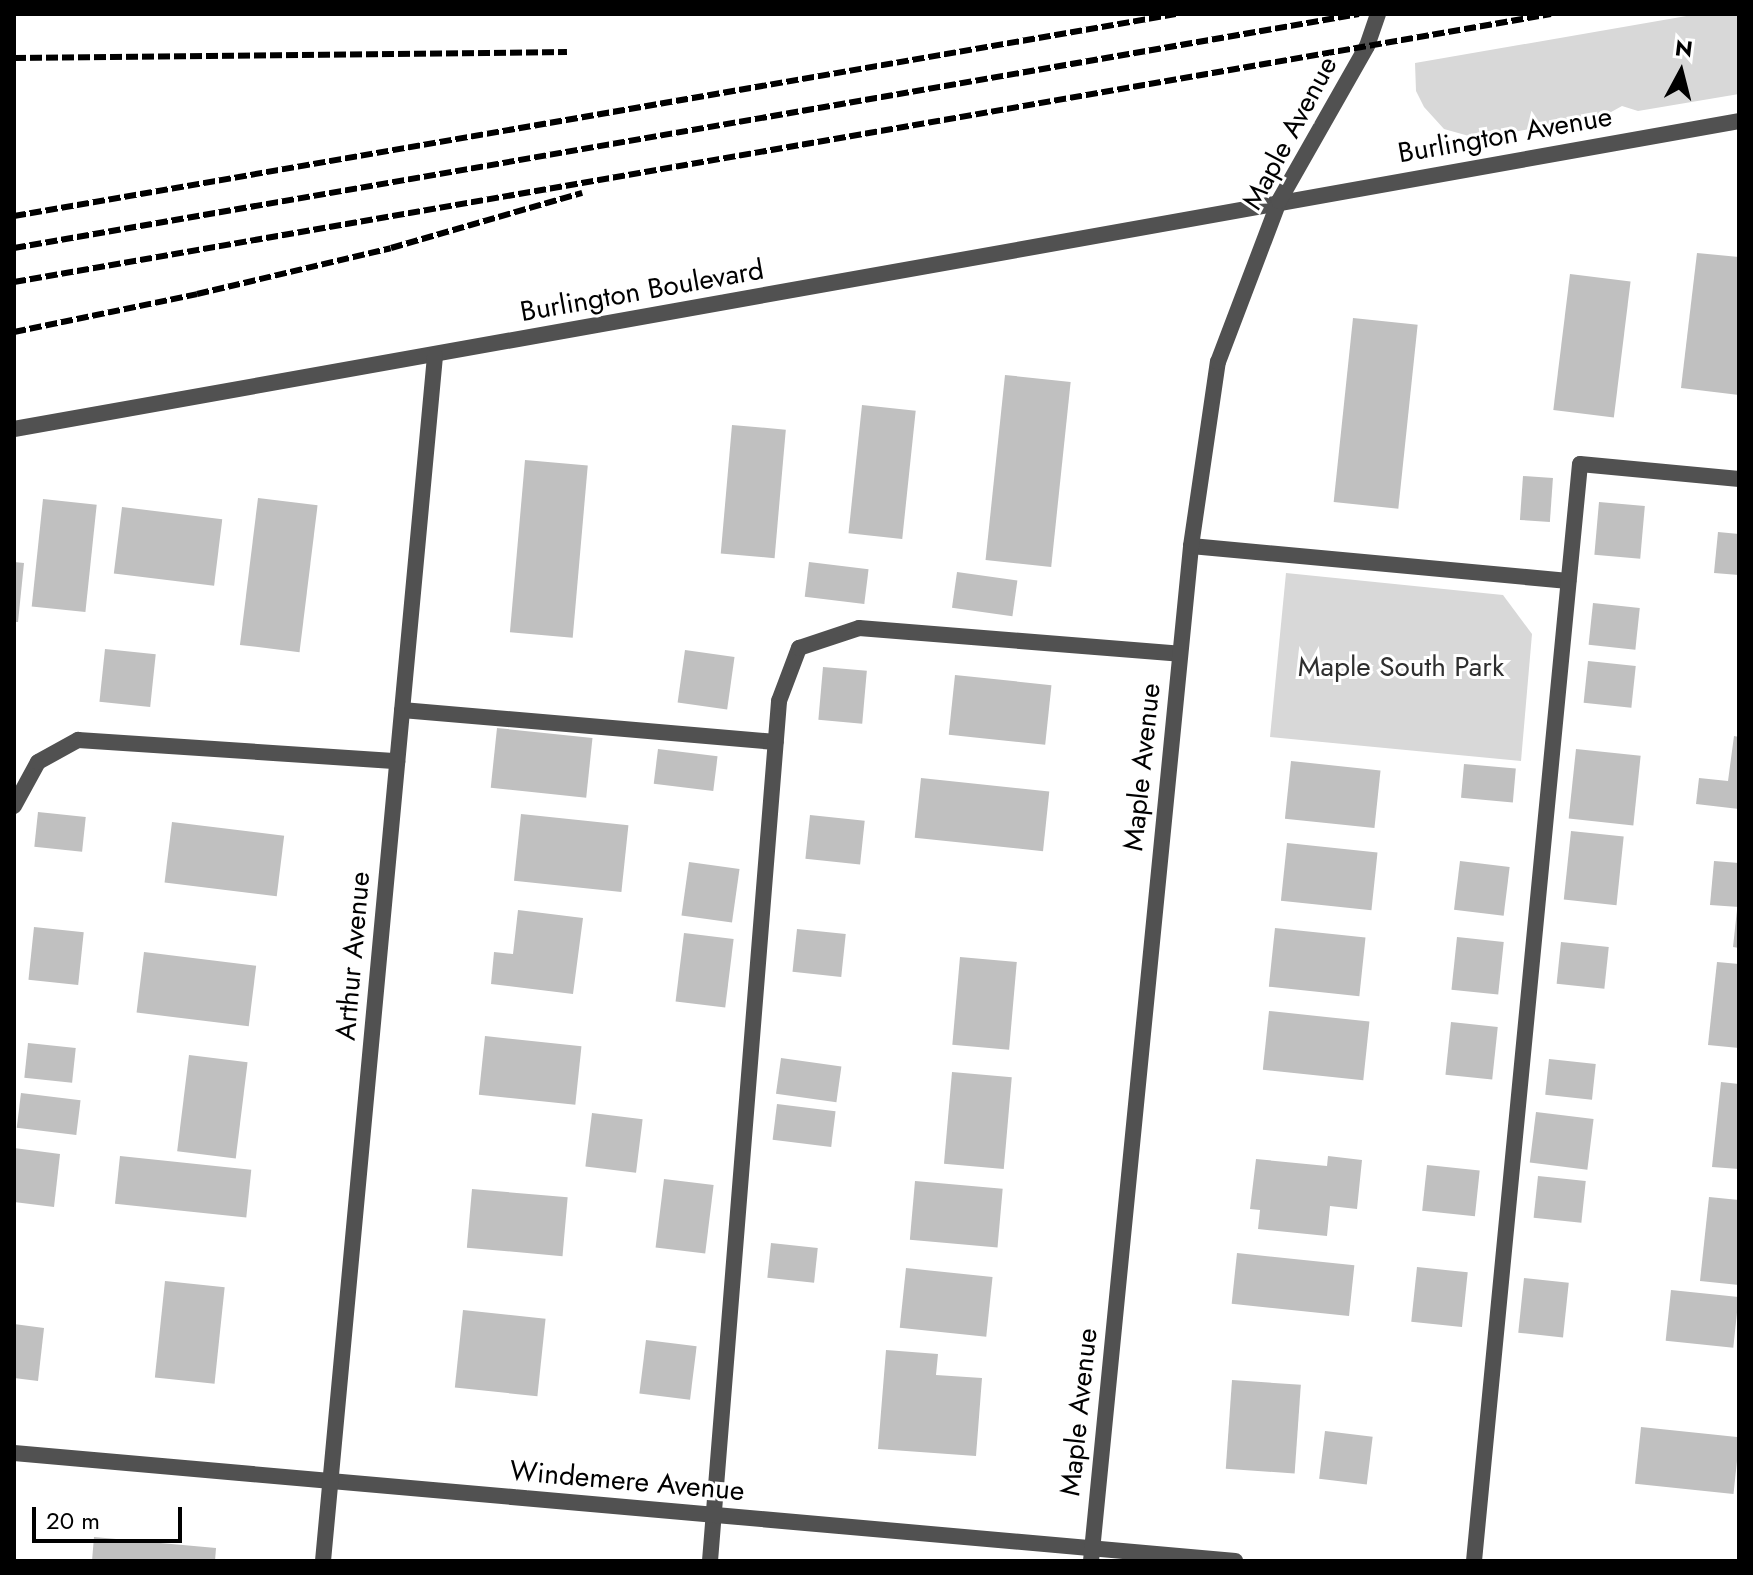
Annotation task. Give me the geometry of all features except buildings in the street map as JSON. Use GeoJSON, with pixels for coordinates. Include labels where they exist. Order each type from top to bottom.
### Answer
{"type":"FeatureCollection","features":[{"type":"Feature","properties":{"kind":"street","name":"Maple Avenue"},"geometry":{"type":"LineString","coordinates":[[1092,1555],[1191,546],[1218,362],[1279,201],[1367,46],[1378,14]]}},
{"type":"Feature","properties":{"kind":"street","name":"Burlington Avenue"},"geometry":{"type":"LineString","coordinates":[[1279,201],[1739,121]]}},
{"type":"Feature","properties":{"kind":"street","name":"Burlington Boulevard"},"geometry":{"type":"LineString","coordinates":[[14,429],[435,356],[1279,201]]}},
{"type":"Feature","properties":{"kind":"street","name":"Arthur Avenue"},"geometry":{"type":"LineString","coordinates":[[323,1561],[435,356]]}},
{"type":"Feature","properties":{"kind":"street"},"geometry":{"type":"LineString","coordinates":[[1474,1561],[1580,464],[1739,479]]}},
{"type":"Feature","properties":{"kind":"street"},"geometry":{"type":"LineString","coordinates":[[1191,546],[1568,581]]}},
{"type":"Feature","properties":{"kind":"street"},"geometry":{"type":"LineString","coordinates":[[710,1561],[779,701],[799,648],[859,628],[1180,654]]}},
{"type":"Feature","properties":{"kind":"street"},"geometry":{"type":"LineString","coordinates":[[402,710],[776,742]]}},
{"type":"Feature","properties":{"kind":"street"},"geometry":{"type":"LineString","coordinates":[[14,806],[38,762],[78,740],[397,761]]}},
{"type":"Feature","properties":{"kind":"street","name":"Windemere Avenue"},"geometry":{"type":"LineString","coordinates":[[14,1453],[714,1514],[1092,1555],[1235,1561]]}},
{"type":"Feature","properties":{"kind":"green space"},"geometry":{"type":"Polygon","coordinates":[[[1698,14],[1739,14],[1739,94],[1638,111],[1622,106],[1602,117],[1476,138],[1444,129],[1424,107],[1416,91],[1415,63],[1698,14]]]}},
{"type":"Feature","properties":{"kind":"green space","name":"Maple South Park"},"geometry":{"type":"Polygon","coordinates":[[[1286,573],[1503,595],[1532,634],[1521,761],[1270,737],[1286,573]]]}},
{"type":"Feature","properties":{"kind":"railway"},"geometry":{"type":"LineString","coordinates":[[14,216],[1176,14]]}},
{"type":"Feature","properties":{"kind":"railway"},"geometry":{"type":"LineString","coordinates":[[14,248],[1359,14]]}},
{"type":"Feature","properties":{"kind":"railway"},"geometry":{"type":"LineString","coordinates":[[14,282],[1551,14]]}},
{"type":"Feature","properties":{"kind":"railway"},"geometry":{"type":"LineString","coordinates":[[14,58],[567,52]]}},
{"type":"Feature","properties":{"kind":"railway"},"geometry":{"type":"LineString","coordinates":[[14,332],[197,294],[391,248],[582,193]]}}]}
